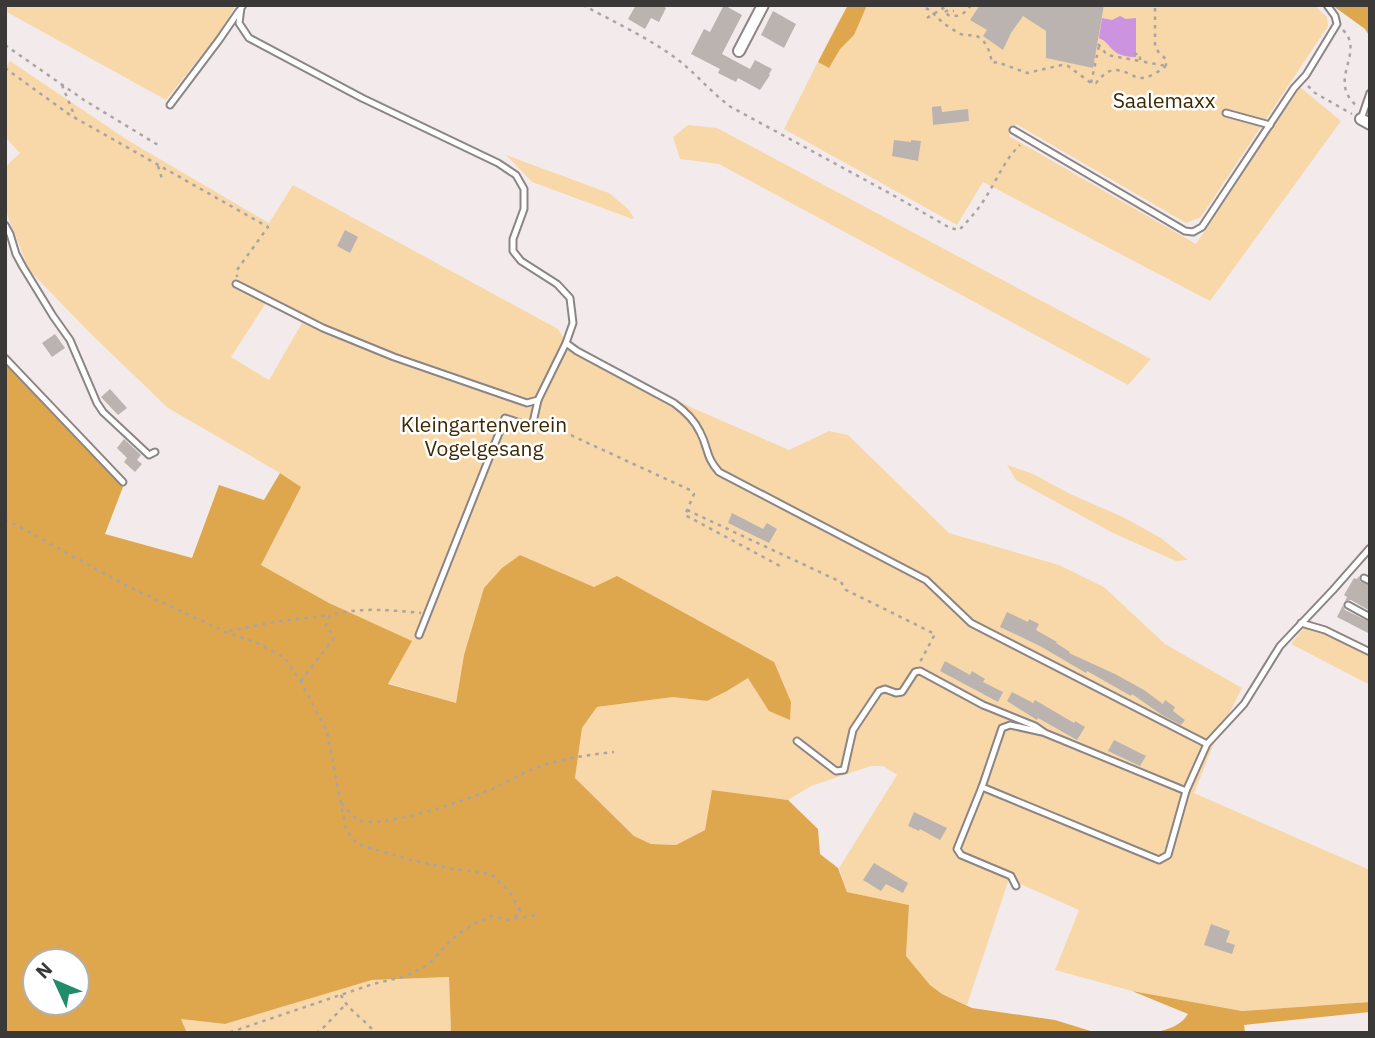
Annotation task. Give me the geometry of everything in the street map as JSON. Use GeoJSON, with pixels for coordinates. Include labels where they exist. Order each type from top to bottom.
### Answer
{"type":"FeatureCollection","features":[{"type":"Feature","properties":{"kind":"street"},"geometry":{"type":"LineString","coordinates":[[739,51],[750,41],[763,5]]}},
{"type":"Feature","properties":{"kind":"lane"},"geometry":{"type":"LineString","coordinates":[[1013,130],[1185,231],[1193,232],[1202,227],[1294,88],[1306,75],[1337,24],[1327,5]]}},
{"type":"Feature","properties":{"kind":"lane"},"geometry":{"type":"LineString","coordinates":[[170,105],[242,7]]}},
{"type":"Feature","properties":{"kind":"lane"},"geometry":{"type":"LineString","coordinates":[[242,7],[239,23],[249,38],[362,98],[498,163],[516,175],[524,189],[524,209],[513,239],[513,251],[521,261],[556,284],[570,298],[573,323],[538,400],[532,427],[505,418],[419,635]]}},
{"type":"Feature","properties":{"kind":"lane"},"geometry":{"type":"LineString","coordinates":[[1365,121],[1370,93]]}},
{"type":"Feature","properties":{"kind":"lane"},"geometry":{"type":"LineString","coordinates":[[1226,113],[1270,125]]}},
{"type":"Feature","properties":{"kind":"lane"},"geometry":{"type":"LineString","coordinates":[[5,225],[23,267],[70,340],[103,412],[149,455],[155,452]]}},
{"type":"Feature","properties":{"kind":"lane"},"geometry":{"type":"LineString","coordinates":[[236,284],[323,328],[394,357],[527,403],[538,400]]}},
{"type":"Feature","properties":{"kind":"lane"},"geometry":{"type":"LineString","coordinates":[[566,343],[674,402],[688,413],[701,432],[710,461],[719,472],[926,580],[971,623],[1207,744]]}},
{"type":"Feature","properties":{"kind":"lane"},"geometry":{"type":"LineString","coordinates":[[5,358],[122,482]]}},
{"type":"Feature","properties":{"kind":"lane"},"geometry":{"type":"LineString","coordinates":[[982,787],[1159,860],[1168,855],[1186,791],[1207,744],[1244,704],[1280,646],[1370,548]]}},
{"type":"Feature","properties":{"kind":"lane"},"geometry":{"type":"LineString","coordinates":[[1348,605],[1370,617]]}},
{"type":"Feature","properties":{"kind":"lane"},"geometry":{"type":"LineString","coordinates":[[1301,623],[1325,630],[1370,652]]}},
{"type":"Feature","properties":{"kind":"lane"},"geometry":{"type":"LineString","coordinates":[[797,741],[836,771],[845,770],[853,730],[879,691],[885,689],[902,692],[915,672],[920,671],[983,705],[1035,726],[1045,733]]}},
{"type":"Feature","properties":{"kind":"lane"},"geometry":{"type":"LineString","coordinates":[[1016,886],[1011,876],[961,855],[957,849],[1002,728],[1010,724],[1045,733],[1186,791]]}},
{"type":"Feature","properties":{"kind":"path"},"geometry":{"type":"LineString","coordinates":[[583,5],[670,53],[731,107],[950,228],[959,230],[976,211],[1016,149],[1027,138]]}},
{"type":"Feature","properties":{"kind":"path"},"geometry":{"type":"LineString","coordinates":[[918,5],[930,7],[943,24],[957,32],[980,37],[989,48],[992,62],[1027,73],[1062,65],[1068,66],[1091,83],[1096,83],[1111,69],[1139,78],[1149,76],[1166,66]]}},
{"type":"Feature","properties":{"kind":"path"},"geometry":{"type":"LineString","coordinates":[[927,18],[943,8],[948,15],[959,16],[971,5]]}},
{"type":"Feature","properties":{"kind":"path"},"geometry":{"type":"LineString","coordinates":[[1155,8],[1155,46],[1166,59],[1166,66]]}},
{"type":"Feature","properties":{"kind":"path"},"geometry":{"type":"LineString","coordinates":[[945,12],[954,12]]}},
{"type":"Feature","properties":{"kind":"path"},"geometry":{"type":"LineString","coordinates":[[1337,24],[1351,42],[1344,84],[1347,95],[1365,121]]}},
{"type":"Feature","properties":{"kind":"path"},"geometry":{"type":"LineString","coordinates":[[5,45],[83,100],[158,145]]}},
{"type":"Feature","properties":{"kind":"path"},"geometry":{"type":"LineString","coordinates":[[1091,83],[1098,45],[1107,55],[1166,66]]}},
{"type":"Feature","properties":{"kind":"path"},"geometry":{"type":"LineString","coordinates":[[1134,54],[1140,54],[1140,61]]}},
{"type":"Feature","properties":{"kind":"path"},"geometry":{"type":"LineString","coordinates":[[5,68],[76,118],[268,227],[237,270],[236,284]]}},
{"type":"Feature","properties":{"kind":"path"},"geometry":{"type":"LineString","coordinates":[[1306,75],[1310,89],[1365,121]]}},
{"type":"Feature","properties":{"kind":"path"},"geometry":{"type":"LineString","coordinates":[[62,85],[76,118]]}},
{"type":"Feature","properties":{"kind":"path"},"geometry":{"type":"LineString","coordinates":[[158,166],[162,179]]}},
{"type":"Feature","properties":{"kind":"path"},"geometry":{"type":"LineString","coordinates":[[534,418],[690,490],[694,494],[685,515],[780,566]]}},
{"type":"Feature","properties":{"kind":"path"},"geometry":{"type":"LineString","coordinates":[[687,510],[841,582],[846,590],[935,634],[918,662],[920,671]]}},
{"type":"Feature","properties":{"kind":"path"},"geometry":{"type":"LineString","coordinates":[[5,519],[127,586],[285,658],[327,732],[346,829],[357,844],[411,860],[491,874],[509,891],[520,910],[514,919]]}},
{"type":"Feature","properties":{"kind":"path"},"geometry":{"type":"LineString","coordinates":[[226,632],[356,609],[427,613]]}},
{"type":"Feature","properties":{"kind":"path"},"geometry":{"type":"LineString","coordinates":[[301,682],[334,638],[326,625],[330,615]]}},
{"type":"Feature","properties":{"kind":"path"},"geometry":{"type":"LineString","coordinates":[[342,803],[358,819],[379,822],[456,803],[549,764],[580,755],[614,751]]}},
{"type":"Feature","properties":{"kind":"path"},"geometry":{"type":"LineString","coordinates":[[196,1033],[230,1032],[373,984],[406,976],[428,965],[452,939],[473,924],[492,916],[506,920],[536,915]]}},
{"type":"Feature","properties":{"kind":"path"},"geometry":{"type":"LineString","coordinates":[[341,995],[345,1005],[369,1024],[375,1033]]}},
{"type":"Feature","properties":{"kind":"path"},"geometry":{"type":"LineString","coordinates":[[316,1033],[345,1005]]}},
{"type":"Feature","properties":{"kind":"green space"},"geometry":{"type":"Polygon","coordinates":[[[5,5],[236,5],[221,31],[166,100],[5,11],[5,5]]]}},
{"type":"Feature","properties":{"kind":"green space","name":"Saalemaxx"},"geometry":{"type":"Polygon","coordinates":[[[848,5],[1314,5],[1327,17],[1328,26],[1201,217],[1186,223],[1016,124],[1009,136],[1196,244],[1300,87],[1341,121],[1210,301],[983,182],[957,225],[784,129],[848,5]]]}},
{"type":"Feature","properties":{"kind":"green space","name":"Kleingartenverein Vogelgesang"},"geometry":{"type":"Polygon","coordinates":[[[10,61],[129,141],[269,223],[293,185],[558,329],[571,349],[695,409],[789,450],[829,431],[848,435],[949,533],[1059,565],[1104,587],[1165,644],[1242,688],[1215,741],[1194,793],[1370,870],[1370,1002],[1242,1011],[1132,991],[1055,970],[1079,910],[1009,879],[967,1005],[942,994],[930,985],[906,956],[909,905],[847,892],[839,868],[897,775],[883,766],[871,766],[811,786],[788,800],[713,790],[705,830],[676,845],[651,844],[634,836],[575,778],[582,728],[597,707],[673,697],[707,701],[748,678],[791,702],[594,587],[520,555],[464,655],[456,704],[388,683],[411,641],[329,603],[261,565],[300,487],[168,408],[29,270],[5,209],[5,167],[20,153],[5,137],[5,68],[10,61]],[[266,303],[231,357],[269,380],[302,323],[266,303]]]}},
{"type":"Feature","properties":{"kind":"green space"},"geometry":{"type":"Polygon","coordinates":[[[688,125],[717,128],[1151,359],[1128,385],[719,164],[680,159],[673,137],[688,125]]]}},
{"type":"Feature","properties":{"kind":"green space"},"geometry":{"type":"Polygon","coordinates":[[[506,155],[609,193],[628,209],[634,218],[532,182],[506,155]]]}},
{"type":"Feature","properties":{"kind":"green space"},"geometry":{"type":"Polygon","coordinates":[[[1007,465],[1033,474],[1123,517],[1161,538],[1188,560],[1176,561],[1113,533],[1016,480],[1007,465]]]}},
{"type":"Feature","properties":{"kind":"green space"},"geometry":{"type":"Polygon","coordinates":[[[1309,621],[1370,653],[1370,685],[1291,644],[1309,621]]]}},
{"type":"Feature","properties":{"kind":"green space"},"geometry":{"type":"Polygon","coordinates":[[[449,977],[451,1033],[187,1033],[181,1019],[225,1024],[372,980],[449,977]]]}},
{"type":"Feature","properties":{"kind":"shaded area"},"geometry":{"type":"Polygon","coordinates":[[[848,5],[867,5],[854,35],[840,49],[829,68],[818,62],[848,5]]]}},
{"type":"Feature","properties":{"kind":"shaded area"},"geometry":{"type":"Polygon","coordinates":[[[1334,5],[1370,5],[1370,37],[1365,29],[1334,5]]]}},
{"type":"Feature","properties":{"kind":"shaded area"},"geometry":{"type":"Polygon","coordinates":[[[1120,16],[1126,19],[1136,18],[1136,57],[1118,54],[1099,38],[1102,18],[1112,20],[1120,16]]]}},
{"type":"Feature","properties":{"kind":"shaded area"},"geometry":{"type":"Polygon","coordinates":[[[5,363],[126,479],[105,534],[192,558],[219,485],[264,500],[280,473],[301,487],[261,565],[329,603],[412,641],[388,684],[456,703],[464,655],[484,588],[502,568],[520,555],[594,587],[617,576],[774,662],[791,702],[790,720],[769,711],[748,678],[707,701],[673,697],[597,707],[582,728],[575,778],[634,836],[651,844],[676,845],[705,830],[712,790],[788,800],[818,829],[820,854],[838,868],[847,892],[909,905],[906,956],[930,985],[942,994],[972,1008],[1055,1020],[1097,1033],[451,1033],[449,977],[372,980],[225,1024],[181,1019],[187,1033],[5,1033],[5,363]]]}},
{"type":"Feature","properties":{"kind":"shaded area"},"geometry":{"type":"Polygon","coordinates":[[[1132,991],[1242,1011],[1370,1002],[1370,1012],[1244,1025],[1245,1033],[1150,1033],[1176,1025],[1188,1014],[1132,991]]]}},
{"type":"Feature","properties":{"kind":"building"},"geometry":{"type":"Polygon","coordinates":[[[636,5],[661,5],[666,8],[659,22],[651,18],[645,29],[628,19],[636,5]]]}},
{"type":"Feature","properties":{"kind":"building"},"geometry":{"type":"Polygon","coordinates":[[[724,5],[742,15],[722,54],[750,69],[755,60],[772,69],[760,90],[738,78],[736,82],[718,73],[720,69],[691,54],[704,29],[710,32],[724,5]]]}},
{"type":"Feature","properties":{"kind":"building","name":"Saalemaxx"},"geometry":{"type":"Polygon","coordinates":[[[980,5],[1104,5],[1093,68],[1046,58],[1046,31],[1023,16],[1003,50],[983,36],[987,30],[970,20],[980,5]]]}},
{"type":"Feature","properties":{"kind":"building"},"geometry":{"type":"Polygon","coordinates":[[[773,11],[796,24],[784,48],[761,35],[773,11]]]}},
{"type":"Feature","properties":{"kind":"building"},"geometry":{"type":"Polygon","coordinates":[[[941,106],[942,112],[968,109],[969,121],[933,125],[932,107],[941,106]]]}},
{"type":"Feature","properties":{"kind":"building"},"geometry":{"type":"Polygon","coordinates":[[[894,140],[921,141],[918,161],[892,156],[894,140]]]}},
{"type":"Feature","properties":{"kind":"building"},"geometry":{"type":"Polygon","coordinates":[[[345,230],[358,237],[350,253],[337,246],[345,230]]]}},
{"type":"Feature","properties":{"kind":"building"},"geometry":{"type":"Polygon","coordinates":[[[55,334],[65,348],[52,357],[42,343],[55,334]]]}},
{"type":"Feature","properties":{"kind":"building"},"geometry":{"type":"Polygon","coordinates":[[[110,389],[127,408],[118,415],[101,397],[110,389]]]}},
{"type":"Feature","properties":{"kind":"building"},"geometry":{"type":"Polygon","coordinates":[[[124,439],[141,455],[137,460],[142,464],[135,472],[124,462],[127,458],[117,448],[124,439]]]}},
{"type":"Feature","properties":{"kind":"building"},"geometry":{"type":"Polygon","coordinates":[[[732,513],[763,529],[767,523],[777,529],[769,543],[728,523],[732,513]]]}},
{"type":"Feature","properties":{"kind":"building"},"geometry":{"type":"Polygon","coordinates":[[[1359,576],[1360,581],[1370,586],[1370,611],[1351,600],[1345,601],[1347,597],[1344,595],[1354,578],[1359,576]]]}},
{"type":"Feature","properties":{"kind":"building"},"geometry":{"type":"Polygon","coordinates":[[[1343,605],[1345,610],[1370,622],[1370,634],[1337,617],[1343,605]]]}},
{"type":"Feature","properties":{"kind":"building"},"geometry":{"type":"Polygon","coordinates":[[[1007,612],[1039,624],[1036,630],[1057,642],[1069,653],[1115,674],[1163,704],[1165,700],[1175,707],[1173,711],[1185,720],[1181,725],[1132,694],[1131,696],[1000,627],[1007,612]]]}},
{"type":"Feature","properties":{"kind":"building"},"geometry":{"type":"Polygon","coordinates":[[[945,661],[970,675],[972,671],[985,679],[983,682],[1003,692],[998,702],[940,671],[945,661]]]}},
{"type":"Feature","properties":{"kind":"building"},"geometry":{"type":"Polygon","coordinates":[[[1012,692],[1033,703],[1035,700],[1085,727],[1077,740],[1007,701],[1012,692]]]}},
{"type":"Feature","properties":{"kind":"building"},"geometry":{"type":"Polygon","coordinates":[[[1114,740],[1146,756],[1140,766],[1108,751],[1114,740]]]}},
{"type":"Feature","properties":{"kind":"building"},"geometry":{"type":"Polygon","coordinates":[[[914,812],[947,828],[940,840],[908,826],[914,812]]]}},
{"type":"Feature","properties":{"kind":"building"},"geometry":{"type":"Polygon","coordinates":[[[874,863],[908,883],[903,893],[886,884],[881,891],[863,880],[874,863]]]}},
{"type":"Feature","properties":{"kind":"building"},"geometry":{"type":"Polygon","coordinates":[[[1211,924],[1230,931],[1226,942],[1235,945],[1232,954],[1204,945],[1211,924]]]}}]}
